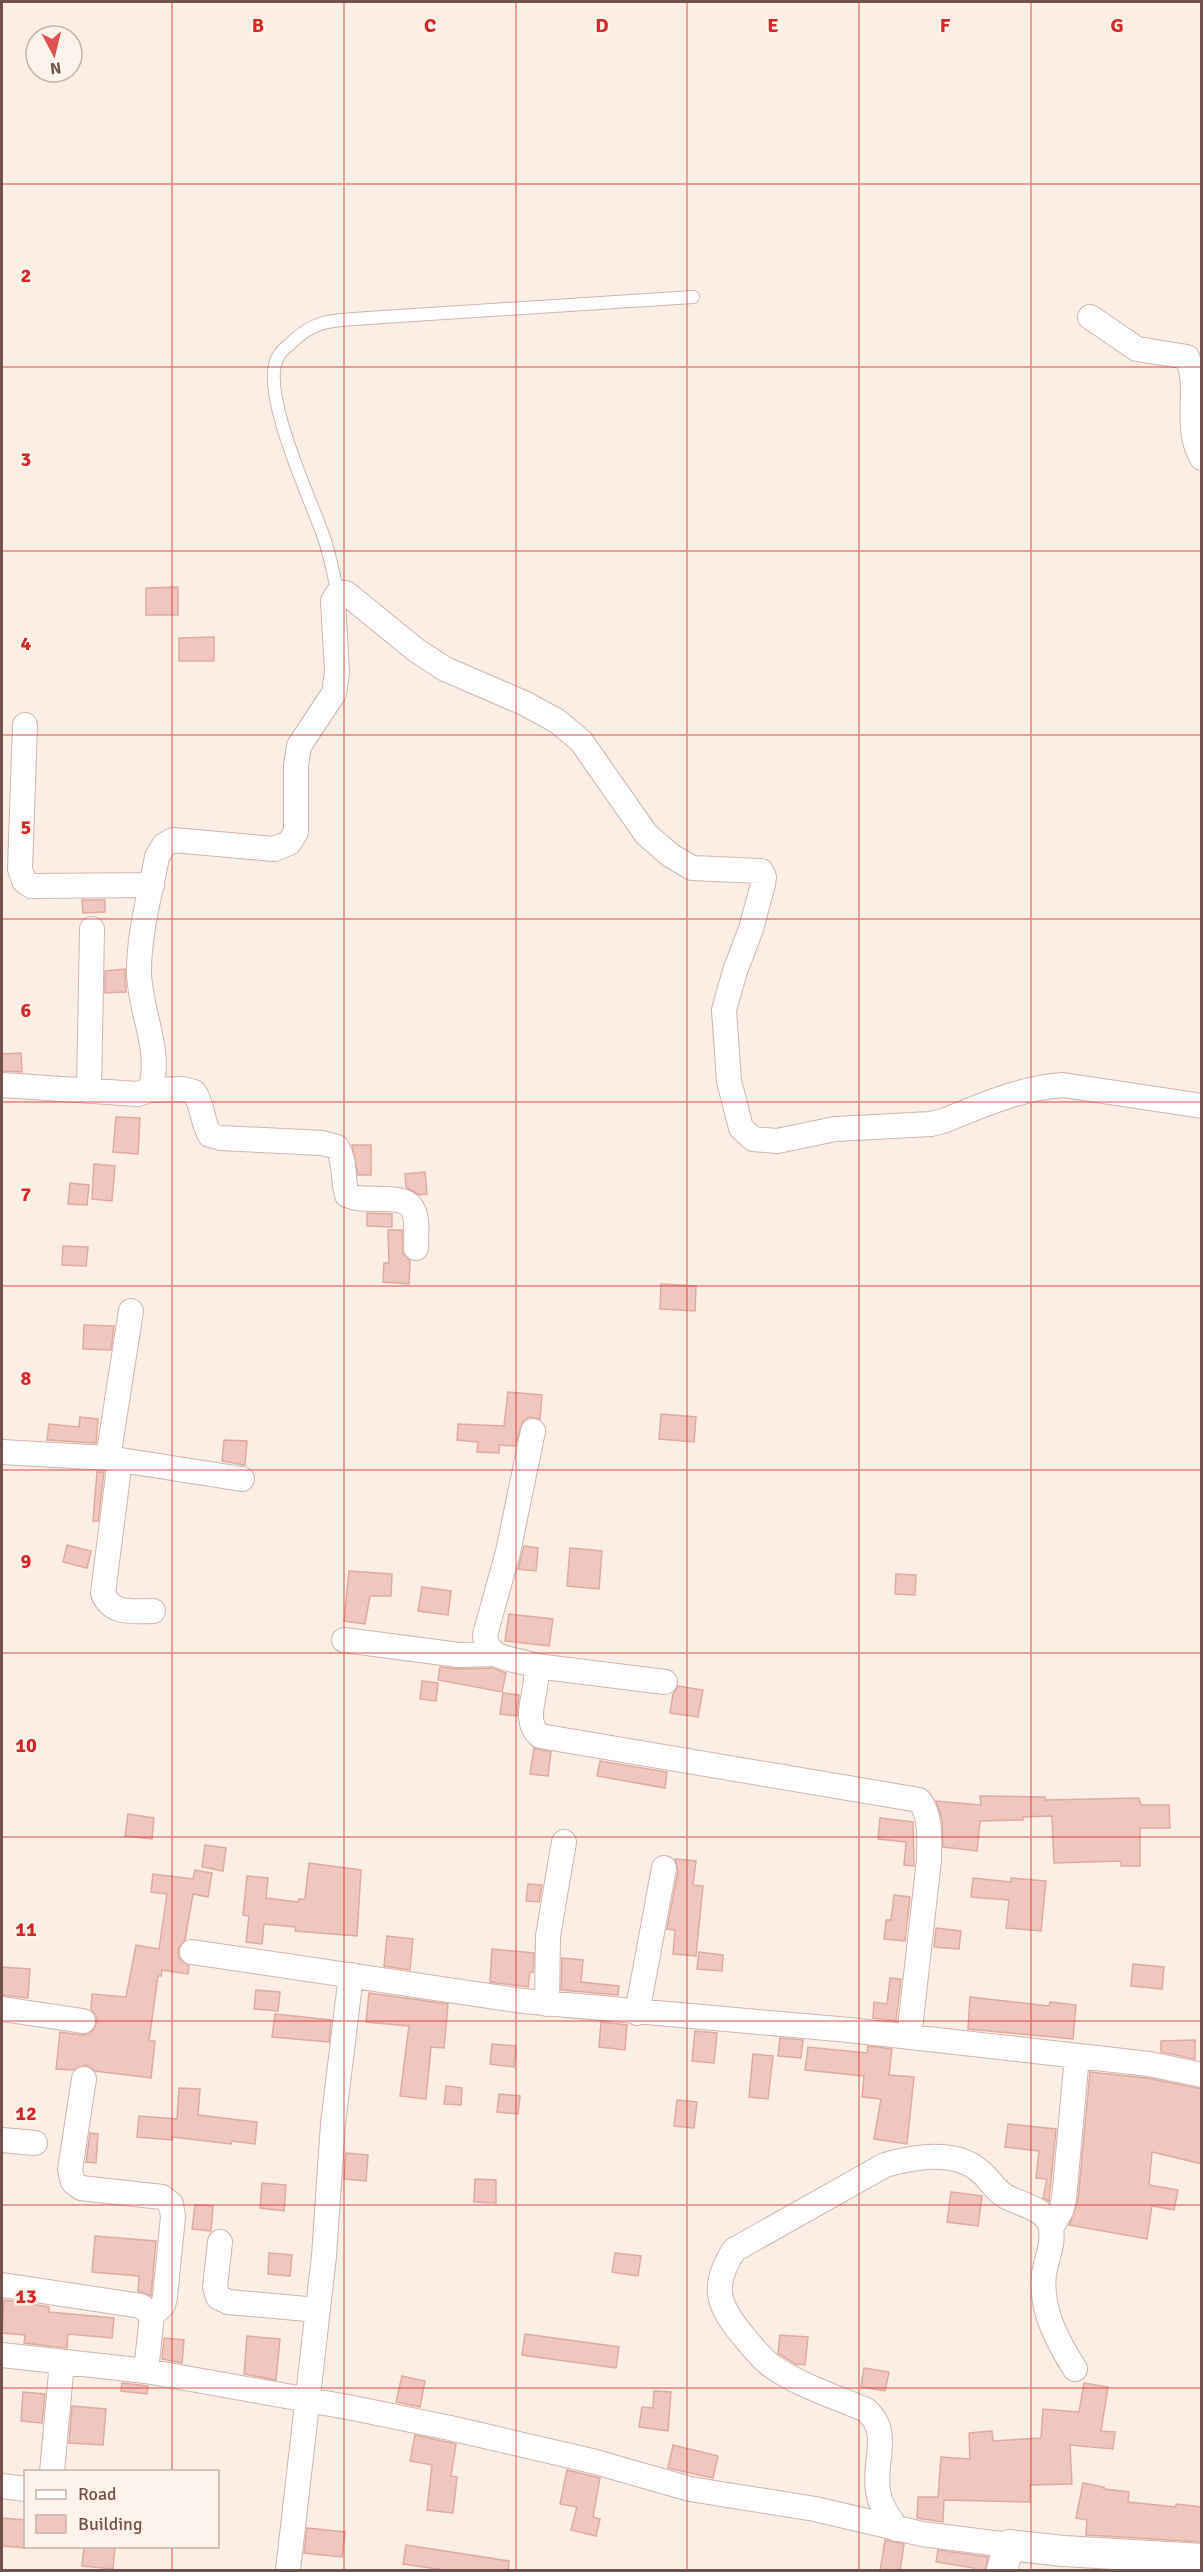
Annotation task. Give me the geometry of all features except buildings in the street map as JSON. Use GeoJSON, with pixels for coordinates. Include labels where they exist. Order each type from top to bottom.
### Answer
{"type":"FeatureCollection","features":[{"type":"Feature","properties":{"kind":"street"},"geometry":{"type":"LineString","coordinates":[[1090,316],[1137,349],[1194,357],[1192,368],[1193,437],[1202,458]]}},
{"type":"Feature","properties":{"kind":"street"},"geometry":{"type":"LineString","coordinates":[[150,1090],[153,1081],[152,1043],[140,994],[139,970],[157,857],[164,845],[173,840],[274,849],[289,843],[296,832],[296,766],[299,746],[334,693],[337,672],[333,601],[338,593],[345,593],[417,650],[445,669],[524,703],[557,721],[581,741],[646,834],[670,855],[692,868],[761,871],[764,877],[763,885],[724,1010],[729,1081],[741,1128],[753,1139],[777,1140],[835,1129],[931,1124],[1015,1093],[1041,1086],[1063,1085],[1202,1106]]}},
{"type":"Feature","properties":{"kind":"street"},"geometry":{"type":"LineString","coordinates":[[25,725],[20,869],[24,881],[31,886],[152,885]]}},
{"type":"Feature","properties":{"kind":"street"},"geometry":{"type":"LineString","coordinates":[[89,1091],[92,929]]}},
{"type":"Feature","properties":{"kind":"street"},"geometry":{"type":"LineString","coordinates":[[2,1085],[138,1094],[150,1090],[182,1089],[194,1092],[202,1103],[205,1126],[210,1135],[221,1138],[322,1143],[338,1147],[343,1158],[344,1187],[347,1195],[356,1200],[394,1199],[407,1203],[414,1210],[416,1248]]}},
{"type":"Feature","properties":{"kind":"street"},"geometry":{"type":"LineString","coordinates":[[131,1311],[114,1459],[103,1593],[107,1603],[118,1610],[153,1611]]}},
{"type":"Feature","properties":{"kind":"street"},"geometry":{"type":"LineString","coordinates":[[493,1654],[486,1646],[485,1635],[508,1552],[533,1431]]}},
{"type":"Feature","properties":{"kind":"street"},"geometry":{"type":"LineString","coordinates":[[2,1452],[114,1459],[242,1479]]}},
{"type":"Feature","properties":{"kind":"street"},"geometry":{"type":"LineString","coordinates":[[344,1640],[459,1655],[493,1654],[536,1666],[665,1682]]}},
{"type":"Feature","properties":{"kind":"street"},"geometry":{"type":"LineString","coordinates":[[536,1666],[537,1675],[530,1722],[533,1731],[540,1737],[918,1800],[925,1808],[929,1830],[929,1860],[909,2037]]}},
{"type":"Feature","properties":{"kind":"street"},"geometry":{"type":"LineString","coordinates":[[547,2004],[549,1936],[564,1842]]}},
{"type":"Feature","properties":{"kind":"street"},"geometry":{"type":"LineString","coordinates":[[637,2013],[664,1868]]}},
{"type":"Feature","properties":{"kind":"street"},"geometry":{"type":"LineString","coordinates":[[192,1952],[547,2004],[909,2037],[1149,2064],[1202,2075]]}},
{"type":"Feature","properties":{"kind":"street"},"geometry":{"type":"LineString","coordinates":[[288,2571],[324,2256],[333,2124],[351,1975]]}},
{"type":"Feature","properties":{"kind":"street"},"geometry":{"type":"LineString","coordinates":[[2,2009],[83,2021]]}},
{"type":"Feature","properties":{"kind":"street"},"geometry":{"type":"LineString","coordinates":[[1051,2228],[1061,2211],[1064,2199],[1077,2056]]}},
{"type":"Feature","properties":{"kind":"street"},"geometry":{"type":"LineString","coordinates":[[84,2079],[70,2170],[73,2182],[81,2188],[162,2197],[171,2204],[173,2217],[165,2297],[163,2305],[152,2315],[146,2371]]}},
{"type":"Feature","properties":{"kind":"street"},"geometry":{"type":"LineString","coordinates":[[2,2140],[35,2143]]}},
{"type":"Feature","properties":{"kind":"street"},"geometry":{"type":"LineString","coordinates":[[897,2529],[882,2506],[878,2491],[881,2429],[876,2418],[866,2410],[795,2380],[772,2367],[724,2313],[719,2294],[723,2268],[734,2250],[860,2177],[885,2165],[913,2157],[948,2158],[966,2162],[981,2172],[1002,2195],[1045,2215],[1051,2228],[1051,2245],[1044,2275],[1045,2301],[1051,2326],[1075,2369]]}},
{"type":"Feature","properties":{"kind":"street"},"geometry":{"type":"LineString","coordinates":[[220,2242],[215,2287],[218,2297],[228,2302],[318,2310]]}},
{"type":"Feature","properties":{"kind":"street"},"geometry":{"type":"LineString","coordinates":[[2,2286],[141,2306],[152,2315]]}},
{"type":"Feature","properties":{"kind":"street"},"geometry":{"type":"LineString","coordinates":[[2,2355],[146,2371],[450,2428],[592,2461],[690,2489],[815,2509],[922,2534],[1005,2558],[1063,2551],[1202,2559]]}},
{"type":"Feature","properties":{"kind":"street"},"geometry":{"type":"LineString","coordinates":[[52,2470],[62,2362]]}},
{"type":"Feature","properties":{"kind":"street"},"geometry":{"type":"LineString","coordinates":[[2,2486],[24,2489]]}},
{"type":"Feature","properties":{"kind":"lane"},"geometry":{"type":"LineString","coordinates":[[338,593],[324,536],[297,470],[276,401],[274,377],[278,356],[306,328],[329,321],[693,297]]}}]}
